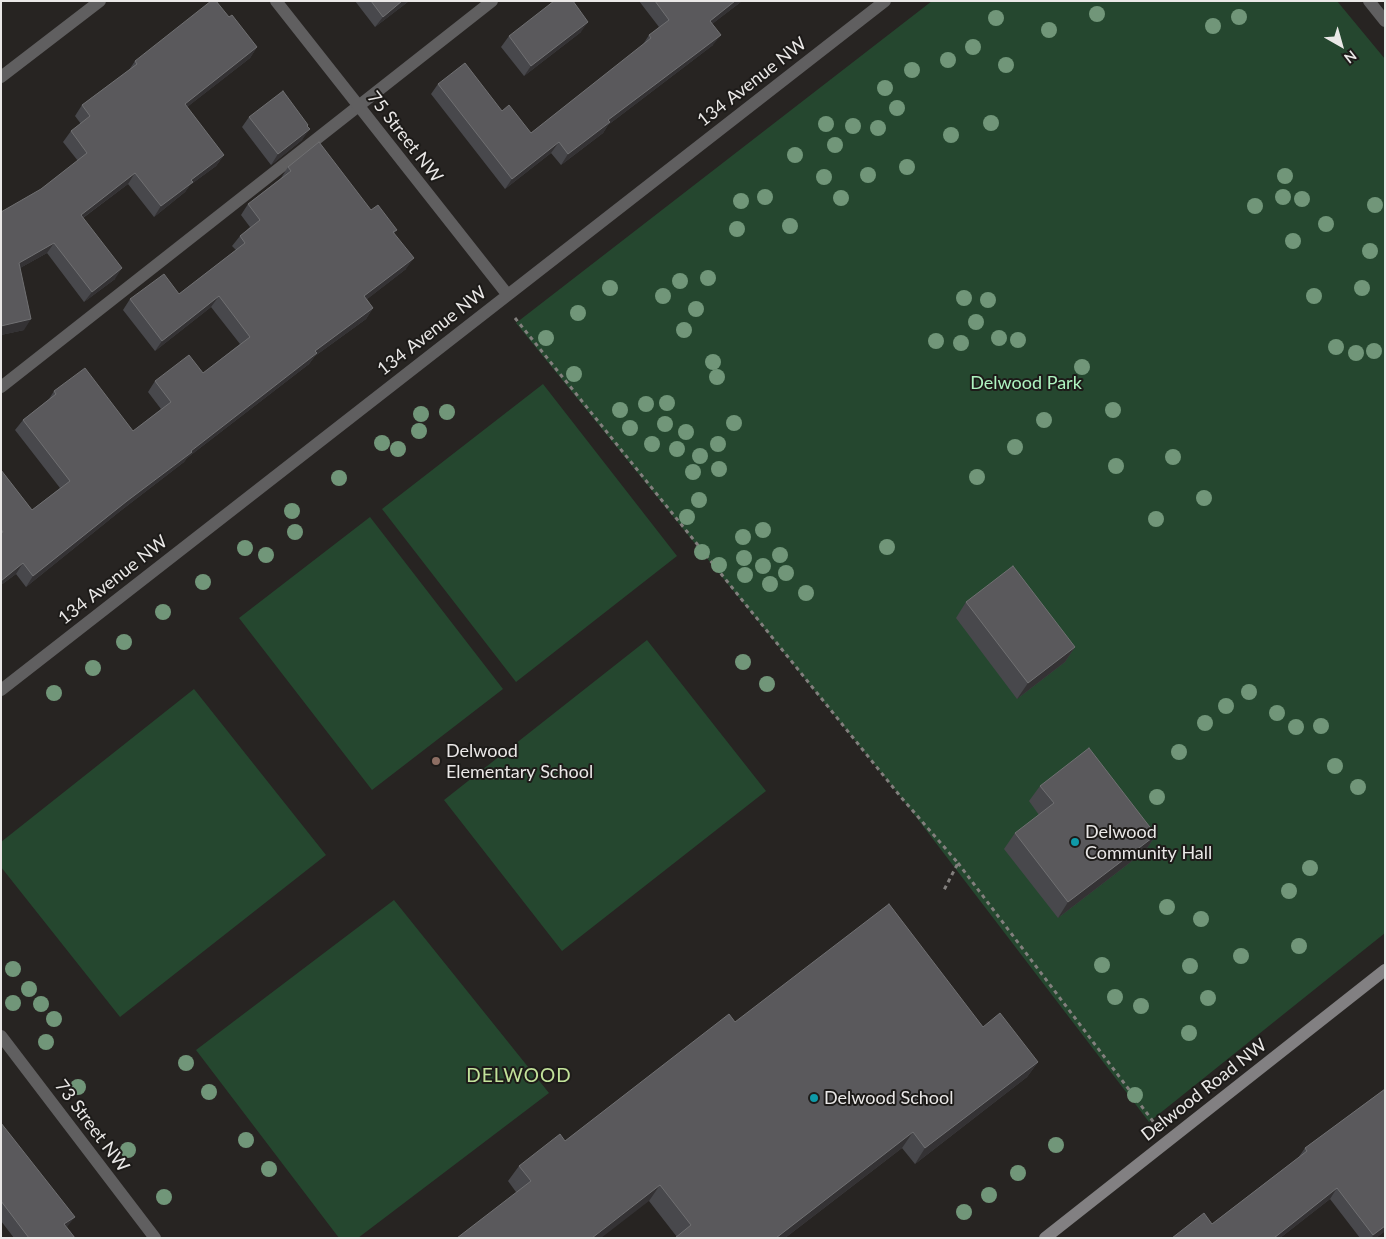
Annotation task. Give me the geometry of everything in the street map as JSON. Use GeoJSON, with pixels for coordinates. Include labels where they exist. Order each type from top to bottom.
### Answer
{"type":"FeatureCollection","features":[{"type":"Feature","properties":{"kind":"street"},"geometry":{"type":"LineString","coordinates":[[1,77],[100,1]]}},
{"type":"Feature","properties":{"kind":"street","name":"75 Street NW"},"geometry":{"type":"LineString","coordinates":[[276,1],[359,106],[504,297]]}},
{"type":"Feature","properties":{"kind":"street"},"geometry":{"type":"LineString","coordinates":[[1,388],[492,1]]}},
{"type":"Feature","properties":{"kind":"street","name":"134 Avenue NW"},"geometry":{"type":"LineString","coordinates":[[1,690],[885,1]]}},
{"type":"Feature","properties":{"kind":"street"},"geometry":{"type":"LineString","coordinates":[[1369,1],[1385,20]]}},
{"type":"Feature","properties":{"kind":"street","name":"Delwood Road NW"},"geometry":{"type":"LineString","coordinates":[[1045,1238],[1385,970]]}},
{"type":"Feature","properties":{"kind":"street","name":"73 Street NW"},"geometry":{"type":"LineString","coordinates":[[1,1036],[155,1238]]}},
{"type":"Feature","properties":{"kind":"path"},"geometry":{"type":"LineString","coordinates":[[504,297],[900,796],[958,863],[1168,1141]]}},
{"type":"Feature","properties":{"kind":"path"},"geometry":{"type":"LineString","coordinates":[[943,892],[958,863]]}},
{"type":"Feature","properties":{"kind":"green space","name":"Delwood Park"},"geometry":{"type":"Polygon","coordinates":[[[932,1],[1337,1],[1385,59],[1385,933],[1149,1122],[900,796],[516,323],[932,1]]]}},
{"type":"Feature","properties":{"kind":"green space"},"geometry":{"type":"Polygon","coordinates":[[[543,384],[677,556],[516,682],[382,509],[543,384]]]}},
{"type":"Feature","properties":{"kind":"green space"},"geometry":{"type":"Polygon","coordinates":[[[370,517],[503,689],[372,790],[239,618],[370,517]]]}},
{"type":"Feature","properties":{"kind":"green space"},"geometry":{"type":"Polygon","coordinates":[[[647,640],[766,791],[562,951],[444,800],[647,640]]]}},
{"type":"Feature","properties":{"kind":"green space"},"geometry":{"type":"Polygon","coordinates":[[[194,689],[326,855],[120,1017],[1,867],[1,842],[194,689]]]}},
{"type":"Feature","properties":{"kind":"green space"},"geometry":{"type":"Polygon","coordinates":[[[394,900],[549,1093],[358,1238],[339,1238],[196,1050],[394,900]]]}},
{"type":"Feature","properties":{"kind":"building"},"geometry":{"type":"Polygon","coordinates":[[[211,1],[216,1],[229,17],[232,15],[257,47],[185,104],[224,155],[161,206],[135,173],[81,215],[122,268],[92,292],[54,243],[19,263],[31,319],[1,326],[1,212],[41,189],[87,153],[71,131],[90,116],[82,105],[137,64],[135,61],[211,1]]]}},
{"type":"Feature","properties":{"kind":"building"},"geometry":{"type":"Polygon","coordinates":[[[371,1],[402,1],[383,17],[371,1]]]}},
{"type":"Feature","properties":{"kind":"building"},"geometry":{"type":"Polygon","coordinates":[[[554,1],[573,1],[588,22],[531,66],[509,36],[554,1]]]}},
{"type":"Feature","properties":{"kind":"building"},"geometry":{"type":"Polygon","coordinates":[[[655,1],[735,1],[710,21],[721,35],[608,120],[610,122],[568,154],[559,142],[512,179],[438,84],[465,63],[502,111],[509,105],[531,133],[651,38],[649,35],[669,20],[655,1]]]}},
{"type":"Feature","properties":{"kind":"building"},"geometry":{"type":"Polygon","coordinates":[[[283,91],[310,129],[278,154],[249,117],[283,91]]]}},
{"type":"Feature","properties":{"kind":"building"},"geometry":{"type":"Polygon","coordinates":[[[319,142],[371,210],[378,205],[397,230],[393,232],[414,258],[364,296],[373,308],[315,351],[317,353],[192,452],[33,576],[23,563],[1,581],[1,533],[3,532],[1,529],[1,470],[32,510],[70,481],[23,420],[56,394],[54,391],[85,368],[133,431],[171,402],[155,381],[189,355],[203,373],[250,337],[219,296],[162,341],[130,299],[164,274],[179,294],[245,243],[240,236],[260,220],[248,204],[291,171],[288,167],[319,142]]]}},
{"type":"Feature","properties":{"kind":"building"},"geometry":{"type":"Polygon","coordinates":[[[1013,566],[1075,647],[1028,683],[966,602],[1013,566]]]}},
{"type":"Feature","properties":{"kind":"building","name":"Delwood Community Hall"},"geometry":{"type":"Polygon","coordinates":[[[1089,748],[1156,835],[1068,902],[1015,833],[1054,803],[1040,786],[1089,748]]]}},
{"type":"Feature","properties":{"kind":"building","name":"Delwood School"},"geometry":{"type":"Polygon","coordinates":[[[889,904],[983,1027],[1000,1013],[1038,1062],[925,1148],[913,1132],[776,1238],[675,1238],[691,1225],[660,1185],[592,1238],[457,1238],[531,1181],[519,1166],[560,1134],[565,1141],[729,1014],[735,1022],[889,904]]]}},
{"type":"Feature","properties":{"kind":"building"},"geometry":{"type":"Polygon","coordinates":[[[1385,1089],[1385,1226],[1373,1235],[1337,1188],[1274,1238],[1172,1238],[1204,1213],[1212,1224],[1307,1151],[1305,1148],[1385,1089]]]}},
{"type":"Feature","properties":{"kind":"building"},"geometry":{"type":"Polygon","coordinates":[[[1,1123],[75,1217],[64,1224],[75,1238],[29,1238],[1,1201],[1,1123]]]}},
{"type":"Feature","properties":{"kind":"place","name":"Delwood Elementary School"},"geometry":{"type":"Point","coordinates":[436,761]}},
{"type":"Feature","properties":{"kind":"place","name":"Delwood Community Hall"},"geometry":{"type":"Point","coordinates":[1075,842]}},
{"type":"Feature","properties":{"kind":"place","name":"Delwood School"},"geometry":{"type":"Point","coordinates":[814,1098]}},
{"type":"Feature","properties":{"kind":"district","name":"DELWOOD"},"geometry":{"type":"Point","coordinates":[519,1076]}}]}
